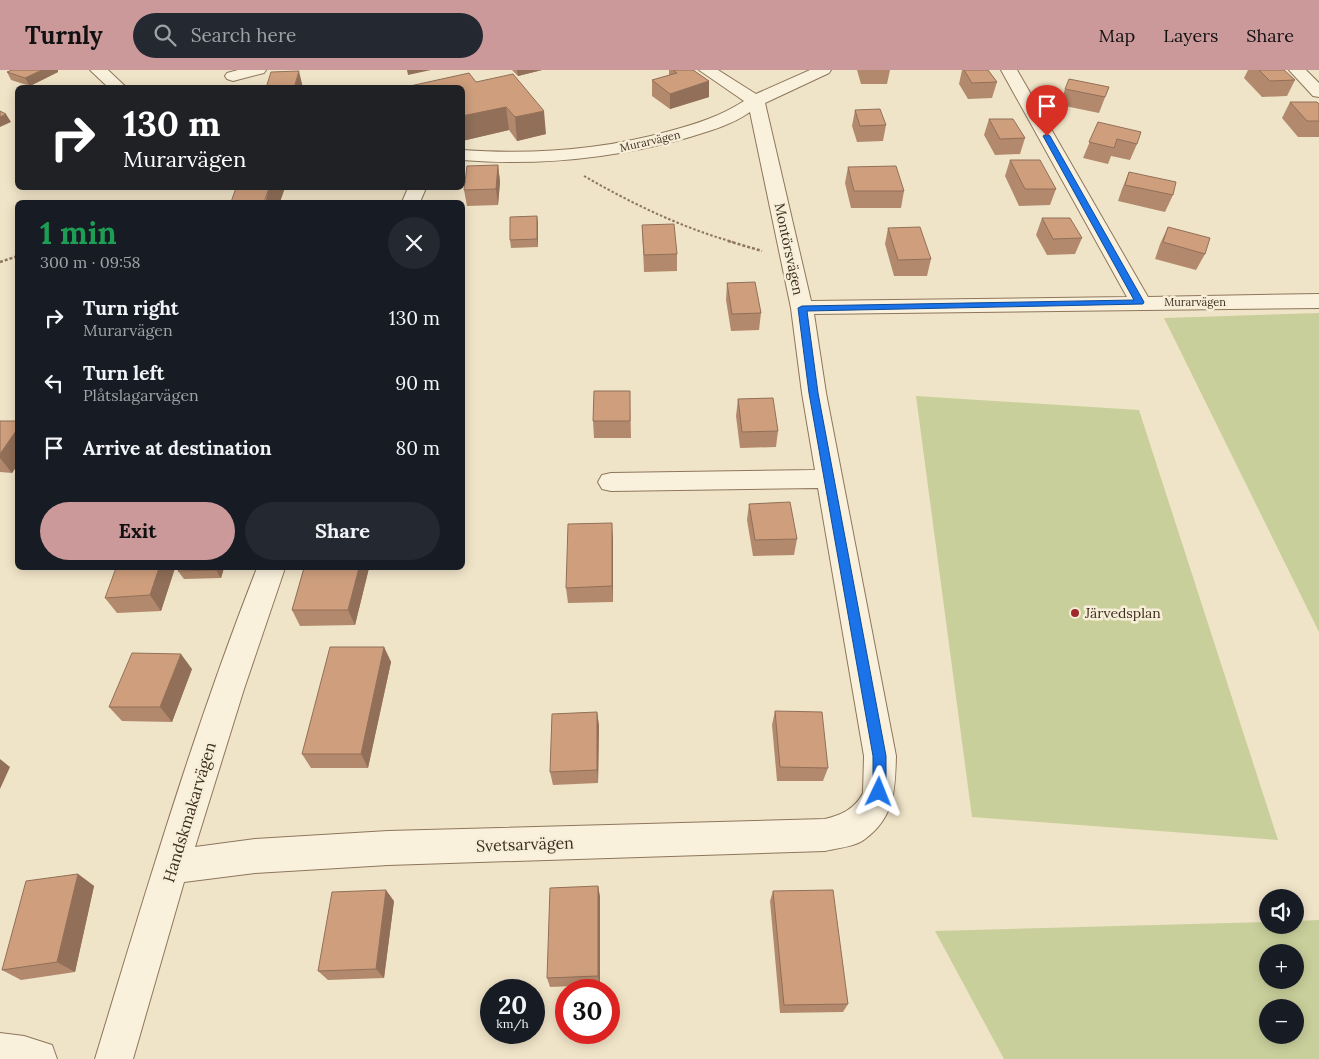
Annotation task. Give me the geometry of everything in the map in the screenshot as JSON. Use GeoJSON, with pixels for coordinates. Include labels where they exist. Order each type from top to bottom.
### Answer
{"type":"FeatureCollection","features":[{"type":"Feature","properties":{"kind":"street"},"geometry":{"type":"LineString","coordinates":[[98,70],[116,85]]}},
{"type":"Feature","properties":{"kind":"street"},"geometry":{"type":"LineString","coordinates":[[221,85],[231,73],[258,70]]}},
{"type":"Feature","properties":{"kind":"street"},"geometry":{"type":"LineString","coordinates":[[707,70],[756,102]]}},
{"type":"Feature","properties":{"kind":"street","name":"Murarvägen"},"geometry":{"type":"LineString","coordinates":[[465,155],[550,157],[609,151],[656,142],[723,121],[756,102],[823,70]]}},
{"type":"Feature","properties":{"kind":"street"},"geometry":{"type":"LineString","coordinates":[[1009,70],[1140,302]]}},
{"type":"Feature","properties":{"kind":"street"},"geometry":{"type":"LineString","coordinates":[[1297,70],[1319,92]]}},
{"type":"Feature","properties":{"kind":"street","name":"Montörsvägen"},"geometry":{"type":"LineString","coordinates":[[756,102],[802,308],[814,393],[880,756],[879,792],[872,809]]}},
{"type":"Feature","properties":{"kind":"street","name":"Murarvägen"},"geometry":{"type":"LineString","coordinates":[[802,308],[1319,300]]}},
{"type":"Feature","properties":{"kind":"street"},"geometry":{"type":"LineString","coordinates":[[611,482],[829,478]]}},
{"type":"Feature","properties":{"kind":"street","name":"Handskmakarvägen"},"geometry":{"type":"LineString","coordinates":[[114,1059],[171,867],[235,666],[270,570]]}},
{"type":"Feature","properties":{"kind":"street","name":"Svetsarvägen"},"geometry":{"type":"LineString","coordinates":[[171,867],[255,856],[388,848],[826,835],[854,828],[872,809]]}},
{"type":"Feature","properties":{"kind":"street"},"geometry":{"type":"LineString","coordinates":[[0,1052],[38,1059]]}},
{"type":"Feature","properties":{"kind":"path"},"geometry":{"type":"LineString","coordinates":[[550,157],[634,204],[710,236],[792,260]]}},
{"type":"Feature","properties":{"kind":"path"},"geometry":{"type":"LineString","coordinates":[[0,262],[15,257]]}},
{"type":"Feature","properties":{"kind":"green space"},"geometry":{"type":"Polygon","coordinates":[[[1319,313],[1319,632],[1164,318],[1319,313]]]}},
{"type":"Feature","properties":{"kind":"green space","name":"Järvedsplan"},"geometry":{"type":"Polygon","coordinates":[[[916,396],[1139,410],[1278,840],[972,817],[916,396]]]}},
{"type":"Feature","properties":{"kind":"green space"},"geometry":{"type":"Polygon","coordinates":[[[1319,920],[1319,1059],[1004,1059],[935,931],[1259,922],[1259,934],[1304,934],[1304,921],[1319,920]]]}},
{"type":"Feature","properties":{"kind":"building"},"geometry":{"type":"Polygon","coordinates":[[[12,70],[42,70],[25,78],[7,72],[12,70]]]}},
{"type":"Feature","properties":{"kind":"building"},"geometry":{"type":"Polygon","coordinates":[[[673,70],[693,70],[709,81],[670,94],[652,80],[677,73],[673,70]]]}},
{"type":"Feature","properties":{"kind":"building"},"geometry":{"type":"Polygon","coordinates":[[[964,70],[988,70],[997,82],[972,83],[964,70]]]}},
{"type":"Feature","properties":{"kind":"building"},"geometry":{"type":"Polygon","coordinates":[[[1259,70],[1284,70],[1295,80],[1270,81],[1259,70]]]}},
{"type":"Feature","properties":{"kind":"building"},"geometry":{"type":"Polygon","coordinates":[[[299,71],[295,85],[267,85],[271,72],[299,71]]]}},
{"type":"Feature","properties":{"kind":"building"},"geometry":{"type":"Polygon","coordinates":[[[469,73],[476,82],[513,74],[544,111],[515,117],[506,107],[465,115],[465,85],[415,85],[469,73]]]}},
{"type":"Feature","properties":{"kind":"building"},"geometry":{"type":"Polygon","coordinates":[[[1069,79],[1109,87],[1105,97],[1065,89],[1069,79]]]}},
{"type":"Feature","properties":{"kind":"building"},"geometry":{"type":"Polygon","coordinates":[[[1290,102],[1317,102],[1319,104],[1319,121],[1307,121],[1290,102]]]}},
{"type":"Feature","properties":{"kind":"building"},"geometry":{"type":"Polygon","coordinates":[[[880,109],[886,125],[860,126],[855,110],[880,109]]]}},
{"type":"Feature","properties":{"kind":"building"},"geometry":{"type":"Polygon","coordinates":[[[0,111],[6,114],[0,117],[0,111]]]}},
{"type":"Feature","properties":{"kind":"building"},"geometry":{"type":"Polygon","coordinates":[[[989,119],[1013,119],[1025,138],[1000,139],[989,119]]]}},
{"type":"Feature","properties":{"kind":"building"},"geometry":{"type":"Polygon","coordinates":[[[1098,122],[1141,132],[1137,144],[1117,139],[1114,148],[1089,142],[1098,122]]]}},
{"type":"Feature","properties":{"kind":"building"},"geometry":{"type":"Polygon","coordinates":[[[1010,160],[1040,160],[1056,189],[1025,189],[1010,160]]]}},
{"type":"Feature","properties":{"kind":"building"},"geometry":{"type":"Polygon","coordinates":[[[498,165],[496,189],[465,190],[467,166],[498,165]]]}},
{"type":"Feature","properties":{"kind":"building"},"geometry":{"type":"Polygon","coordinates":[[[896,166],[904,191],[854,191],[848,167],[896,166]]]}},
{"type":"Feature","properties":{"kind":"building"},"geometry":{"type":"Polygon","coordinates":[[[1129,172],[1176,182],[1173,195],[1125,185],[1129,172]]]}},
{"type":"Feature","properties":{"kind":"building"},"geometry":{"type":"Polygon","coordinates":[[[235,190],[268,190],[265,200],[232,200],[235,190]]]}},
{"type":"Feature","properties":{"kind":"building"},"geometry":{"type":"Polygon","coordinates":[[[537,216],[537,239],[510,240],[510,217],[537,216]]]}},
{"type":"Feature","properties":{"kind":"building"},"geometry":{"type":"Polygon","coordinates":[[[1042,218],[1070,218],[1082,238],[1053,239],[1042,218]]]}},
{"type":"Feature","properties":{"kind":"building"},"geometry":{"type":"Polygon","coordinates":[[[674,224],[677,254],[644,255],[642,225],[674,224]]]}},
{"type":"Feature","properties":{"kind":"building"},"geometry":{"type":"Polygon","coordinates":[[[920,227],[931,259],[898,260],[888,228],[920,227]]]}},
{"type":"Feature","properties":{"kind":"building"},"geometry":{"type":"Polygon","coordinates":[[[1168,227],[1210,238],[1205,254],[1163,242],[1168,227]]]}},
{"type":"Feature","properties":{"kind":"building"},"geometry":{"type":"Polygon","coordinates":[[[755,282],[761,313],[732,314],[727,283],[755,282]]]}},
{"type":"Feature","properties":{"kind":"building"},"geometry":{"type":"Polygon","coordinates":[[[594,391],[630,391],[630,421],[593,421],[594,391]]]}},
{"type":"Feature","properties":{"kind":"building"},"geometry":{"type":"Polygon","coordinates":[[[773,398],[778,431],[742,432],[738,399],[773,398]]]}},
{"type":"Feature","properties":{"kind":"building"},"geometry":{"type":"Polygon","coordinates":[[[0,421],[15,421],[15,432],[0,454],[0,421]]]}},
{"type":"Feature","properties":{"kind":"building"},"geometry":{"type":"Polygon","coordinates":[[[790,502],[797,539],[755,540],[749,504],[790,502]]]}},
{"type":"Feature","properties":{"kind":"building"},"geometry":{"type":"Polygon","coordinates":[[[612,523],[612,586],[566,588],[568,524],[612,523]]]}},
{"type":"Feature","properties":{"kind":"building"},"geometry":{"type":"Polygon","coordinates":[[[115,570],[158,570],[150,595],[105,598],[115,570]]]}},
{"type":"Feature","properties":{"kind":"building"},"geometry":{"type":"Polygon","coordinates":[[[179,570],[216,570],[178,571],[179,570]]]}},
{"type":"Feature","properties":{"kind":"building"},"geometry":{"type":"Polygon","coordinates":[[[303,570],[358,570],[348,610],[292,610],[303,570]]]}},
{"type":"Feature","properties":{"kind":"building"},"geometry":{"type":"Polygon","coordinates":[[[330,647],[384,647],[361,754],[302,754],[330,647]]]}},
{"type":"Feature","properties":{"kind":"building"},"geometry":{"type":"Polygon","coordinates":[[[132,653],[181,654],[160,707],[109,707],[132,653]]]}},
{"type":"Feature","properties":{"kind":"building"},"geometry":{"type":"Polygon","coordinates":[[[775,711],[822,712],[828,768],[780,767],[775,711]]]}},
{"type":"Feature","properties":{"kind":"building"},"geometry":{"type":"Polygon","coordinates":[[[597,712],[597,770],[550,772],[552,714],[597,712]]]}},
{"type":"Feature","properties":{"kind":"building"},"geometry":{"type":"Polygon","coordinates":[[[78,874],[57,962],[2,970],[26,881],[78,874]]]}},
{"type":"Feature","properties":{"kind":"building"},"geometry":{"type":"Polygon","coordinates":[[[598,886],[598,976],[547,978],[550,888],[598,886]]]}},
{"type":"Feature","properties":{"kind":"building"},"geometry":{"type":"Polygon","coordinates":[[[386,890],[376,969],[318,971],[332,892],[386,890]]]}},
{"type":"Feature","properties":{"kind":"building"},"geometry":{"type":"Polygon","coordinates":[[[833,890],[848,1004],[784,1005],[773,891],[833,890]]]}},
{"type":"Feature","properties":{"kind":"place","name":"Järvedsplan"},"geometry":{"type":"Point","coordinates":[1075,613]}},
{"type":"Feature","properties":{"kind":"route"},"geometry":{"type":"LineString","coordinates":[[879,792],[880,756],[814,393],[802,308],[1140,302],[1047,136]]}}]}
